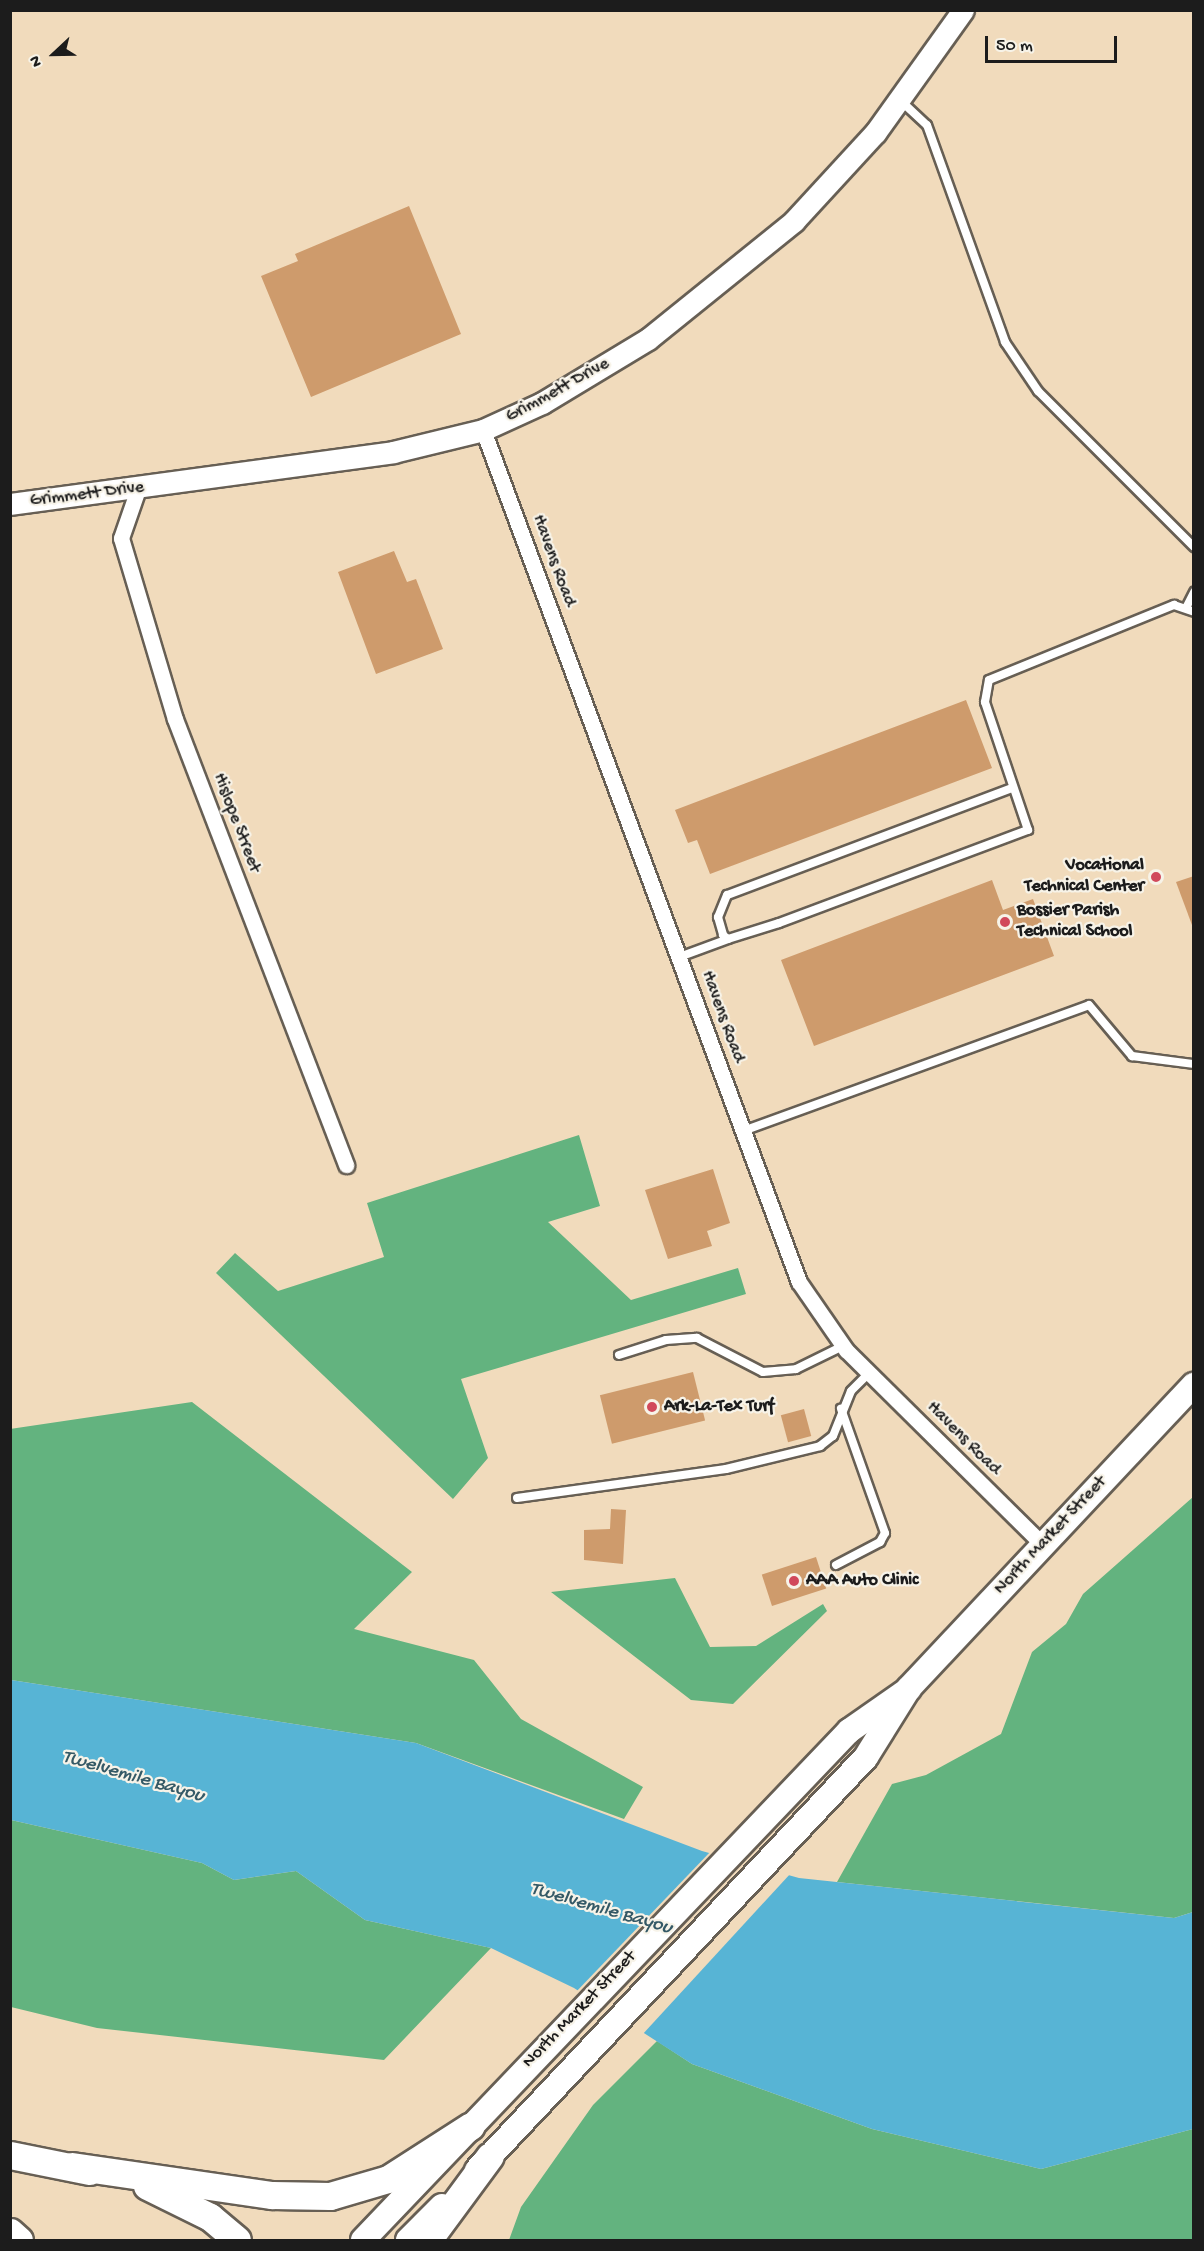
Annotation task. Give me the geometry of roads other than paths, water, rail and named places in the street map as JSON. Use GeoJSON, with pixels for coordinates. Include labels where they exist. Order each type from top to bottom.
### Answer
{"type":"FeatureCollection","features":[{"type":"Feature","properties":{"kind":"highway"},"geometry":{"type":"LineString","coordinates":[[10,2155],[272,2196],[330,2196],[382,2182],[471,2126]]}},
{"type":"Feature","properties":{"kind":"highway"},"geometry":{"type":"LineString","coordinates":[[428,2241],[490,2156]]}},
{"type":"Feature","properties":{"kind":"highway"},"geometry":{"type":"LineString","coordinates":[[72,2166],[165,2192],[210,2217],[237,2241]]}},
{"type":"Feature","properties":{"kind":"highway"},"geometry":{"type":"LineString","coordinates":[[10,2232],[19,2241]]}},
{"type":"Feature","properties":{"kind":"main road","name":"Grimmett Drive"},"geometry":{"type":"LineString","coordinates":[[10,504],[138,489],[373,456],[483,430],[599,370],[701,299],[794,220],[900,100],[963,10]]}},
{"type":"Feature","properties":{"kind":"main road","name":"North Market Street"},"geometry":{"type":"LineString","coordinates":[[408,2241],[564,2081],[866,1757],[909,1688],[1194,1385]]}},
{"type":"Feature","properties":{"kind":"main road","name":"North Market Street"},"geometry":{"type":"LineString","coordinates":[[363,2241],[521,2071],[849,1731],[909,1688]]}},
{"type":"Feature","properties":{"kind":"street","name":"Havens Road"},"geometry":{"type":"LineString","coordinates":[[483,430],[799,1282],[843,1346],[1042,1544]]}},
{"type":"Feature","properties":{"kind":"street","name":"Hislope Street"},"geometry":{"type":"LineString","coordinates":[[138,489],[121,538],[176,719],[346,1165]]}},
{"type":"Feature","properties":{"kind":"lane"},"geometry":{"type":"LineString","coordinates":[[900,100],[927,125],[1005,342],[1038,391],[1194,547]]}},
{"type":"Feature","properties":{"kind":"lane"},"geometry":{"type":"LineString","coordinates":[[1187,606],[1194,592]]}},
{"type":"Feature","properties":{"kind":"lane"},"geometry":{"type":"LineString","coordinates":[[679,957],[1029,830],[1012,788],[985,702],[989,680],[1174,605],[1187,606],[1194,612]]}},
{"type":"Feature","properties":{"kind":"lane"},"geometry":{"type":"LineString","coordinates":[[728,939],[718,917],[727,895],[1012,788]]}},
{"type":"Feature","properties":{"kind":"lane"},"geometry":{"type":"LineString","coordinates":[[743,1131],[1089,1005],[1132,1056],[1194,1064]]}},
{"type":"Feature","properties":{"kind":"lane"},"geometry":{"type":"LineString","coordinates":[[619,1356],[666,1340],[698,1338],[763,1372],[796,1369],[843,1346]]}},
{"type":"Feature","properties":{"kind":"lane"},"geometry":{"type":"LineString","coordinates":[[517,1498],[726,1469],[820,1446],[833,1436],[841,1408],[869,1373]]}},
{"type":"Feature","properties":{"kind":"lane"},"geometry":{"type":"LineString","coordinates":[[836,1565],[880,1542],[885,1533],[841,1408]]}},
{"type":"Feature","properties":{"kind":"water","name":"Twelvemile Bayou"},"geometry":{"type":"Polygon","coordinates":[[[11,1680],[416,1743],[702,1851],[799,1878],[1174,1918],[1193,1912],[1193,2129],[1041,2169],[872,2129],[692,2064],[574,1988],[491,1948],[365,1920],[296,1871],[234,1880],[202,1863],[11,1820],[11,1680]]]}},
{"type":"Feature","properties":{"kind":"place","name":"Vocational Technical Center"},"geometry":{"type":"Point","coordinates":[1156,877]}},
{"type":"Feature","properties":{"kind":"place","name":"Bossier Parish Technical School"},"geometry":{"type":"Point","coordinates":[1005,922]}},
{"type":"Feature","properties":{"kind":"place","name":"Ark-La-Tex Turf"},"geometry":{"type":"Point","coordinates":[652,1407]}},
{"type":"Feature","properties":{"kind":"place","name":"AAA Auto Clinic"},"geometry":{"type":"Point","coordinates":[794,1581]}}]}
